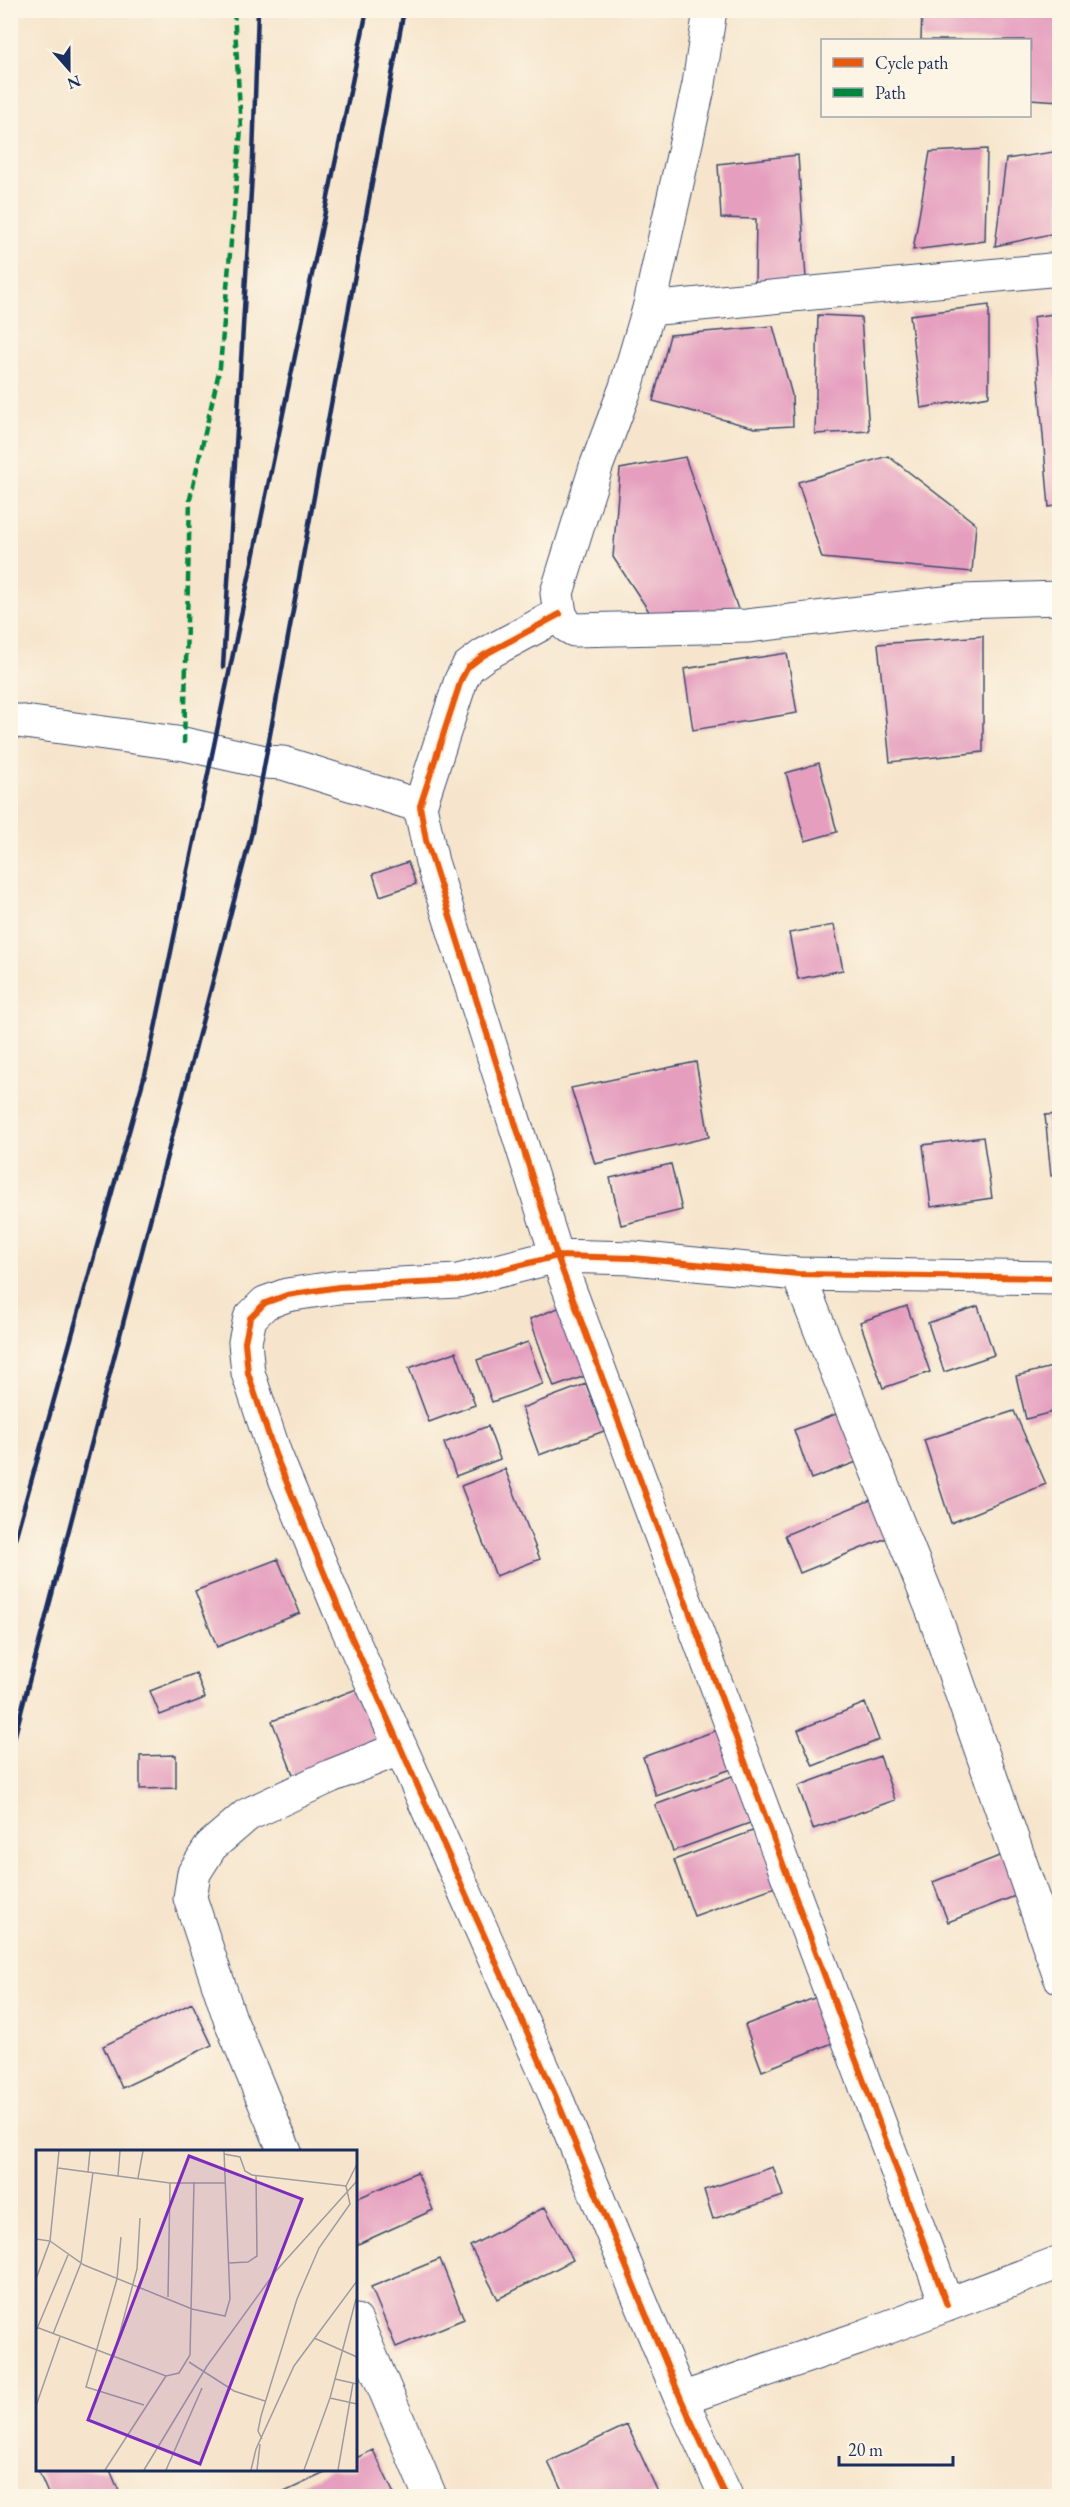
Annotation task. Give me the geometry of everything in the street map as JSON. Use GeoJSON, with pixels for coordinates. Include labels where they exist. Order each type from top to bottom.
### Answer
{"type":"FeatureCollection","features":[{"type":"Feature","properties":{"kind":"street"},"geometry":{"type":"LineString","coordinates":[[710,10],[699,84],[649,309],[626,387],[596,467],[557,592],[560,614],[567,626],[574,630],[747,627],[962,601],[1059,598]]}},
{"type":"Feature","properties":{"kind":"street"},"geometry":{"type":"LineString","coordinates":[[649,309],[1059,270]]}},
{"type":"Feature","properties":{"kind":"street"},"geometry":{"type":"LineString","coordinates":[[560,614],[484,655],[468,667],[461,680],[420,806],[432,862],[557,1256],[947,2305]]}},
{"type":"Feature","properties":{"kind":"street"},"geometry":{"type":"LineString","coordinates":[[10,720],[184,744],[265,762],[283,763],[420,806]]}},
{"type":"Feature","properties":{"kind":"street"},"geometry":{"type":"LineString","coordinates":[[726,2496],[681,2399],[555,2095],[339,1609],[275,1454],[248,1373],[245,1342],[250,1317],[265,1303],[287,1295],[339,1287],[458,1281],[557,1256],[633,1258],[798,1274],[1059,1278]]}},
{"type":"Feature","properties":{"kind":"street"},"geometry":{"type":"LineString","coordinates":[[798,1274],[933,1611],[1059,1977]]}},
{"type":"Feature","properties":{"kind":"street"},"geometry":{"type":"LineString","coordinates":[[285,2150],[230,2019],[190,1898],[194,1873],[211,1846],[248,1815],[331,1776],[401,1749]]}},
{"type":"Feature","properties":{"kind":"street"},"geometry":{"type":"LineString","coordinates":[[681,2399],[857,2339],[1059,2262]]}},
{"type":"Feature","properties":{"kind":"street"},"geometry":{"type":"LineString","coordinates":[[357,2323],[430,2496]]}},
{"type":"Feature","properties":{"kind":"building"},"geometry":{"type":"Polygon","coordinates":[[[922,10],[1060,10],[1060,101],[1031,99],[1031,39],[921,39],[922,10]]]}},
{"type":"Feature","properties":{"kind":"building"},"geometry":{"type":"Polygon","coordinates":[[[987,149],[985,241],[913,250],[930,152],[987,149]]]}},
{"type":"Feature","properties":{"kind":"building"},"geometry":{"type":"Polygon","coordinates":[[[1060,151],[1060,232],[995,246],[1006,159],[1060,151]]]}},
{"type":"Feature","properties":{"kind":"building"},"geometry":{"type":"Polygon","coordinates":[[[798,155],[806,279],[755,282],[756,219],[721,218],[718,164],[798,155]]]}},
{"type":"Feature","properties":{"kind":"building"},"geometry":{"type":"Polygon","coordinates":[[[989,305],[989,396],[921,408],[910,315],[989,305]]]}},
{"type":"Feature","properties":{"kind":"building"},"geometry":{"type":"Polygon","coordinates":[[[1060,313],[1060,505],[1049,507],[1033,317],[1060,313]]]}},
{"type":"Feature","properties":{"kind":"building"},"geometry":{"type":"Polygon","coordinates":[[[818,315],[861,317],[869,431],[815,434],[818,315]]]}},
{"type":"Feature","properties":{"kind":"building"},"geometry":{"type":"Polygon","coordinates":[[[773,326],[792,395],[793,426],[755,428],[653,401],[670,335],[773,326]]]}},
{"type":"Feature","properties":{"kind":"building"},"geometry":{"type":"Polygon","coordinates":[[[888,456],[976,524],[972,572],[822,558],[798,482],[888,456]]]}},
{"type":"Feature","properties":{"kind":"building"},"geometry":{"type":"Polygon","coordinates":[[[685,457],[739,612],[652,616],[613,557],[620,469],[685,457]]]}},
{"type":"Feature","properties":{"kind":"building"},"geometry":{"type":"Polygon","coordinates":[[[983,636],[983,752],[890,762],[878,644],[983,636]]]}},
{"type":"Feature","properties":{"kind":"building"},"geometry":{"type":"Polygon","coordinates":[[[787,653],[797,713],[693,730],[684,669],[787,653]]]}},
{"type":"Feature","properties":{"kind":"building"},"geometry":{"type":"Polygon","coordinates":[[[819,763],[837,832],[805,841],[786,773],[819,763]]]}},
{"type":"Feature","properties":{"kind":"building"},"geometry":{"type":"Polygon","coordinates":[[[408,862],[416,884],[380,896],[373,874],[408,862]]]}},
{"type":"Feature","properties":{"kind":"building"},"geometry":{"type":"Polygon","coordinates":[[[834,925],[843,970],[798,979],[789,933],[834,925]]]}},
{"type":"Feature","properties":{"kind":"building"},"geometry":{"type":"Polygon","coordinates":[[[696,1062],[709,1137],[595,1164],[571,1088],[696,1062]]]}},
{"type":"Feature","properties":{"kind":"building"},"geometry":{"type":"Polygon","coordinates":[[[1060,1114],[1060,1175],[1051,1176],[1045,1115],[1060,1114]]]}},
{"type":"Feature","properties":{"kind":"building"},"geometry":{"type":"Polygon","coordinates":[[[983,1137],[992,1198],[931,1207],[923,1145],[983,1137]]]}},
{"type":"Feature","properties":{"kind":"building"},"geometry":{"type":"Polygon","coordinates":[[[671,1164],[682,1210],[621,1225],[610,1178],[671,1164]]]}},
{"type":"Feature","properties":{"kind":"building"},"geometry":{"type":"Polygon","coordinates":[[[566,1305],[591,1374],[554,1387],[530,1319],[566,1305]]]}},
{"type":"Feature","properties":{"kind":"building"},"geometry":{"type":"Polygon","coordinates":[[[907,1306],[930,1372],[883,1388],[860,1322],[907,1306]]]}},
{"type":"Feature","properties":{"kind":"building"},"geometry":{"type":"Polygon","coordinates":[[[978,1306],[994,1355],[944,1372],[928,1323],[978,1306]]]}},
{"type":"Feature","properties":{"kind":"building"},"geometry":{"type":"Polygon","coordinates":[[[528,1342],[543,1384],[492,1402],[477,1360],[528,1342]]]}},
{"type":"Feature","properties":{"kind":"building"},"geometry":{"type":"Polygon","coordinates":[[[456,1352],[475,1405],[429,1422],[409,1368],[456,1352]]]}},
{"type":"Feature","properties":{"kind":"building"},"geometry":{"type":"Polygon","coordinates":[[[1060,1365],[1060,1410],[1026,1419],[1016,1376],[1060,1365]]]}},
{"type":"Feature","properties":{"kind":"building"},"geometry":{"type":"Polygon","coordinates":[[[586,1384],[604,1431],[539,1455],[522,1408],[586,1384]]]}},
{"type":"Feature","properties":{"kind":"building"},"geometry":{"type":"Polygon","coordinates":[[[844,1411],[862,1460],[811,1479],[794,1430],[844,1411]]]}},
{"type":"Feature","properties":{"kind":"building"},"geometry":{"type":"Polygon","coordinates":[[[1014,1411],[1046,1484],[951,1523],[924,1440],[1014,1411]]]}},
{"type":"Feature","properties":{"kind":"building"},"geometry":{"type":"Polygon","coordinates":[[[488,1426],[500,1459],[456,1476],[444,1443],[488,1426]]]}},
{"type":"Feature","properties":{"kind":"building"},"geometry":{"type":"Polygon","coordinates":[[[505,1469],[540,1559],[496,1576],[461,1486],[505,1469]]]}},
{"type":"Feature","properties":{"kind":"building"},"geometry":{"type":"Polygon","coordinates":[[[878,1497],[894,1535],[800,1573],[785,1535],[878,1497]]]}},
{"type":"Feature","properties":{"kind":"building"},"geometry":{"type":"Polygon","coordinates":[[[278,1559],[300,1613],[217,1647],[195,1591],[278,1559]]]}},
{"type":"Feature","properties":{"kind":"building"},"geometry":{"type":"Polygon","coordinates":[[[196,1673],[205,1698],[160,1715],[150,1691],[196,1673]]]}},
{"type":"Feature","properties":{"kind":"building"},"geometry":{"type":"Polygon","coordinates":[[[362,1687],[384,1743],[296,1782],[272,1721],[362,1687]]]}},
{"type":"Feature","properties":{"kind":"building"},"geometry":{"type":"Polygon","coordinates":[[[865,1703],[879,1740],[813,1766],[798,1730],[865,1703]]]}},
{"type":"Feature","properties":{"kind":"building"},"geometry":{"type":"Polygon","coordinates":[[[723,1728],[737,1767],[656,1796],[643,1757],[723,1728]]]}},
{"type":"Feature","properties":{"kind":"building"},"geometry":{"type":"Polygon","coordinates":[[[176,1755],[176,1788],[140,1789],[140,1756],[176,1755]]]}},
{"type":"Feature","properties":{"kind":"building"},"geometry":{"type":"Polygon","coordinates":[[[880,1756],[895,1800],[813,1829],[798,1786],[880,1756]]]}},
{"type":"Feature","properties":{"kind":"building"},"geometry":{"type":"Polygon","coordinates":[[[740,1773],[758,1820],[673,1851],[655,1805],[740,1773]]]}},
{"type":"Feature","properties":{"kind":"building"},"geometry":{"type":"Polygon","coordinates":[[[758,1829],[778,1886],[694,1916],[674,1860],[758,1829]]]}},
{"type":"Feature","properties":{"kind":"building"},"geometry":{"type":"Polygon","coordinates":[[[1007,1853],[1023,1893],[948,1922],[933,1882],[1007,1853]]]}},
{"type":"Feature","properties":{"kind":"building"},"geometry":{"type":"Polygon","coordinates":[[[822,1995],[840,2040],[762,2071],[745,2025],[822,1995]]]}},
{"type":"Feature","properties":{"kind":"building"},"geometry":{"type":"Polygon","coordinates":[[[192,2003],[212,2045],[122,2088],[103,2046],[192,2003]]]}},
{"type":"Feature","properties":{"kind":"building"},"geometry":{"type":"Polygon","coordinates":[[[773,2167],[783,2196],[713,2219],[704,2190],[773,2167]]]}},
{"type":"Feature","properties":{"kind":"building"},"geometry":{"type":"Polygon","coordinates":[[[417,2172],[433,2210],[357,2245],[357,2199],[417,2172]]]}},
{"type":"Feature","properties":{"kind":"building"},"geometry":{"type":"Polygon","coordinates":[[[545,2207],[573,2260],[498,2299],[470,2246],[545,2207]]]}},
{"type":"Feature","properties":{"kind":"building"},"geometry":{"type":"Polygon","coordinates":[[[440,2259],[464,2319],[396,2347],[371,2287],[440,2259]]]}},
{"type":"Feature","properties":{"kind":"building"},"geometry":{"type":"Polygon","coordinates":[[[627,2425],[658,2492],[649,2496],[565,2496],[548,2462],[627,2425]]]}},
{"type":"Feature","properties":{"kind":"building"},"geometry":{"type":"Polygon","coordinates":[[[373,2450],[395,2496],[284,2496],[282,2493],[329,2471],[357,2471],[357,2458],[373,2450]]]}},
{"type":"Feature","properties":{"kind":"building"},"geometry":{"type":"Polygon","coordinates":[[[38,2471],[110,2471],[121,2496],[49,2496],[38,2471]]]}},
{"type":"Feature","properties":{"kind":"railway"},"geometry":{"type":"LineString","coordinates":[[223,667],[253,157],[258,10]]}},
{"type":"Feature","properties":{"kind":"railway"},"geometry":{"type":"LineString","coordinates":[[10,1557],[147,1067],[367,10]]}},
{"type":"Feature","properties":{"kind":"railway"},"geometry":{"type":"LineString","coordinates":[[10,1754],[252,832],[404,10]]}},
{"type":"Feature","properties":{"kind":"marked path"},"geometry":{"type":"LineString","coordinates":[[184,744],[190,499],[220,367],[241,128],[234,10]]}},
{"type":"Feature","properties":{"kind":"cycle path"},"geometry":{"type":"LineString","coordinates":[[560,614],[484,655],[468,667],[461,680],[420,806],[426,840],[557,1256],[947,2305]]}},
{"type":"Feature","properties":{"kind":"cycle path"},"geometry":{"type":"LineString","coordinates":[[726,2496],[681,2399],[555,2095],[339,1609],[275,1454],[248,1373],[245,1342],[250,1318],[265,1303],[287,1295],[339,1287],[458,1281],[557,1256],[633,1258],[798,1274],[1060,1278]]}}]}
